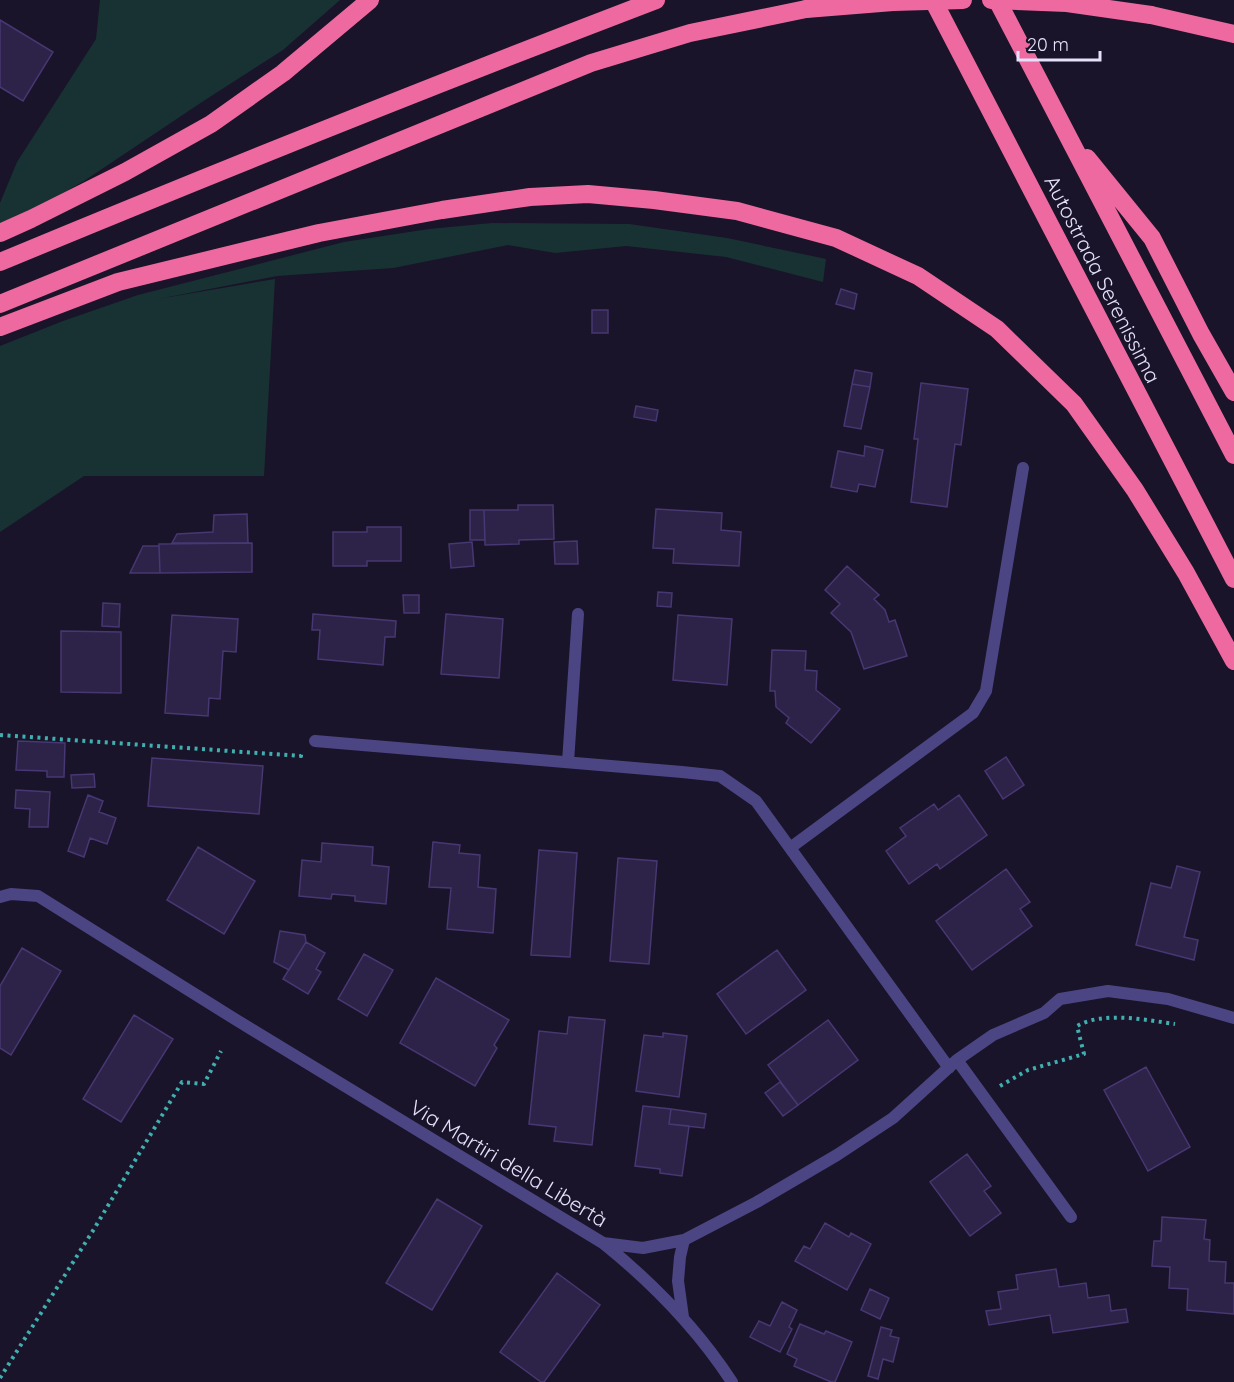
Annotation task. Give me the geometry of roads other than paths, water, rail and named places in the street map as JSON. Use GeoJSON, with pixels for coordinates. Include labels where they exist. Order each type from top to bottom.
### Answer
{"type":"FeatureCollection","features":[{"type":"Feature","properties":{"kind":"highway"},"geometry":{"type":"LineString","coordinates":[[0,233],[125,172],[211,124],[284,73],[370,0]]}},
{"type":"Feature","properties":{"kind":"highway"},"geometry":{"type":"LineString","coordinates":[[0,262],[656,0]]}},
{"type":"Feature","properties":{"kind":"highway","name":"Autostrada Serenissima"},"geometry":{"type":"LineString","coordinates":[[933,0],[1234,579]]}},
{"type":"Feature","properties":{"kind":"highway"},"geometry":{"type":"LineString","coordinates":[[0,304],[591,63],[690,33],[806,9],[893,2],[963,0]]}},
{"type":"Feature","properties":{"kind":"highway"},"geometry":{"type":"LineString","coordinates":[[991,0],[1067,3],[1151,15],[1234,34]]}},
{"type":"Feature","properties":{"kind":"highway","name":"Autostrada Serenissima"},"geometry":{"type":"LineString","coordinates":[[997,0],[1234,455]]}},
{"type":"Feature","properties":{"kind":"highway"},"geometry":{"type":"LineString","coordinates":[[1062,126],[1152,238],[1201,334],[1234,392]]}},
{"type":"Feature","properties":{"kind":"highway"},"geometry":{"type":"LineString","coordinates":[[0,327],[118,282],[319,233],[442,210],[530,197],[588,194],[737,211],[836,238],[918,276],[997,329],[1074,404],[1135,490],[1186,573],[1234,660]]}},
{"type":"Feature","properties":{"kind":"street"},"geometry":{"type":"LineString","coordinates":[[790,848],[973,713],[986,691],[1023,468]]}},
{"type":"Feature","properties":{"kind":"street"},"geometry":{"type":"LineString","coordinates":[[568,762],[578,614]]}},
{"type":"Feature","properties":{"kind":"street"},"geometry":{"type":"LineString","coordinates":[[315,741],[720,776],[756,801],[1071,1217]]}},
{"type":"Feature","properties":{"kind":"street","name":"Via Martiri della Libertà"},"geometry":{"type":"LineString","coordinates":[[0,897],[11,894],[38,896],[603,1243],[643,1248],[684,1240],[757,1202],[837,1155],[893,1118],[953,1064],[993,1035],[1044,1013],[1060,999],[1108,991],[1168,999],[1234,1018]]}},
{"type":"Feature","properties":{"kind":"street"},"geometry":{"type":"LineString","coordinates":[[683,1317],[678,1281],[684,1240]]}},
{"type":"Feature","properties":{"kind":"street"},"geometry":{"type":"LineString","coordinates":[[603,1243],[636,1270],[683,1317],[714,1354],[732,1382]]}}]}
